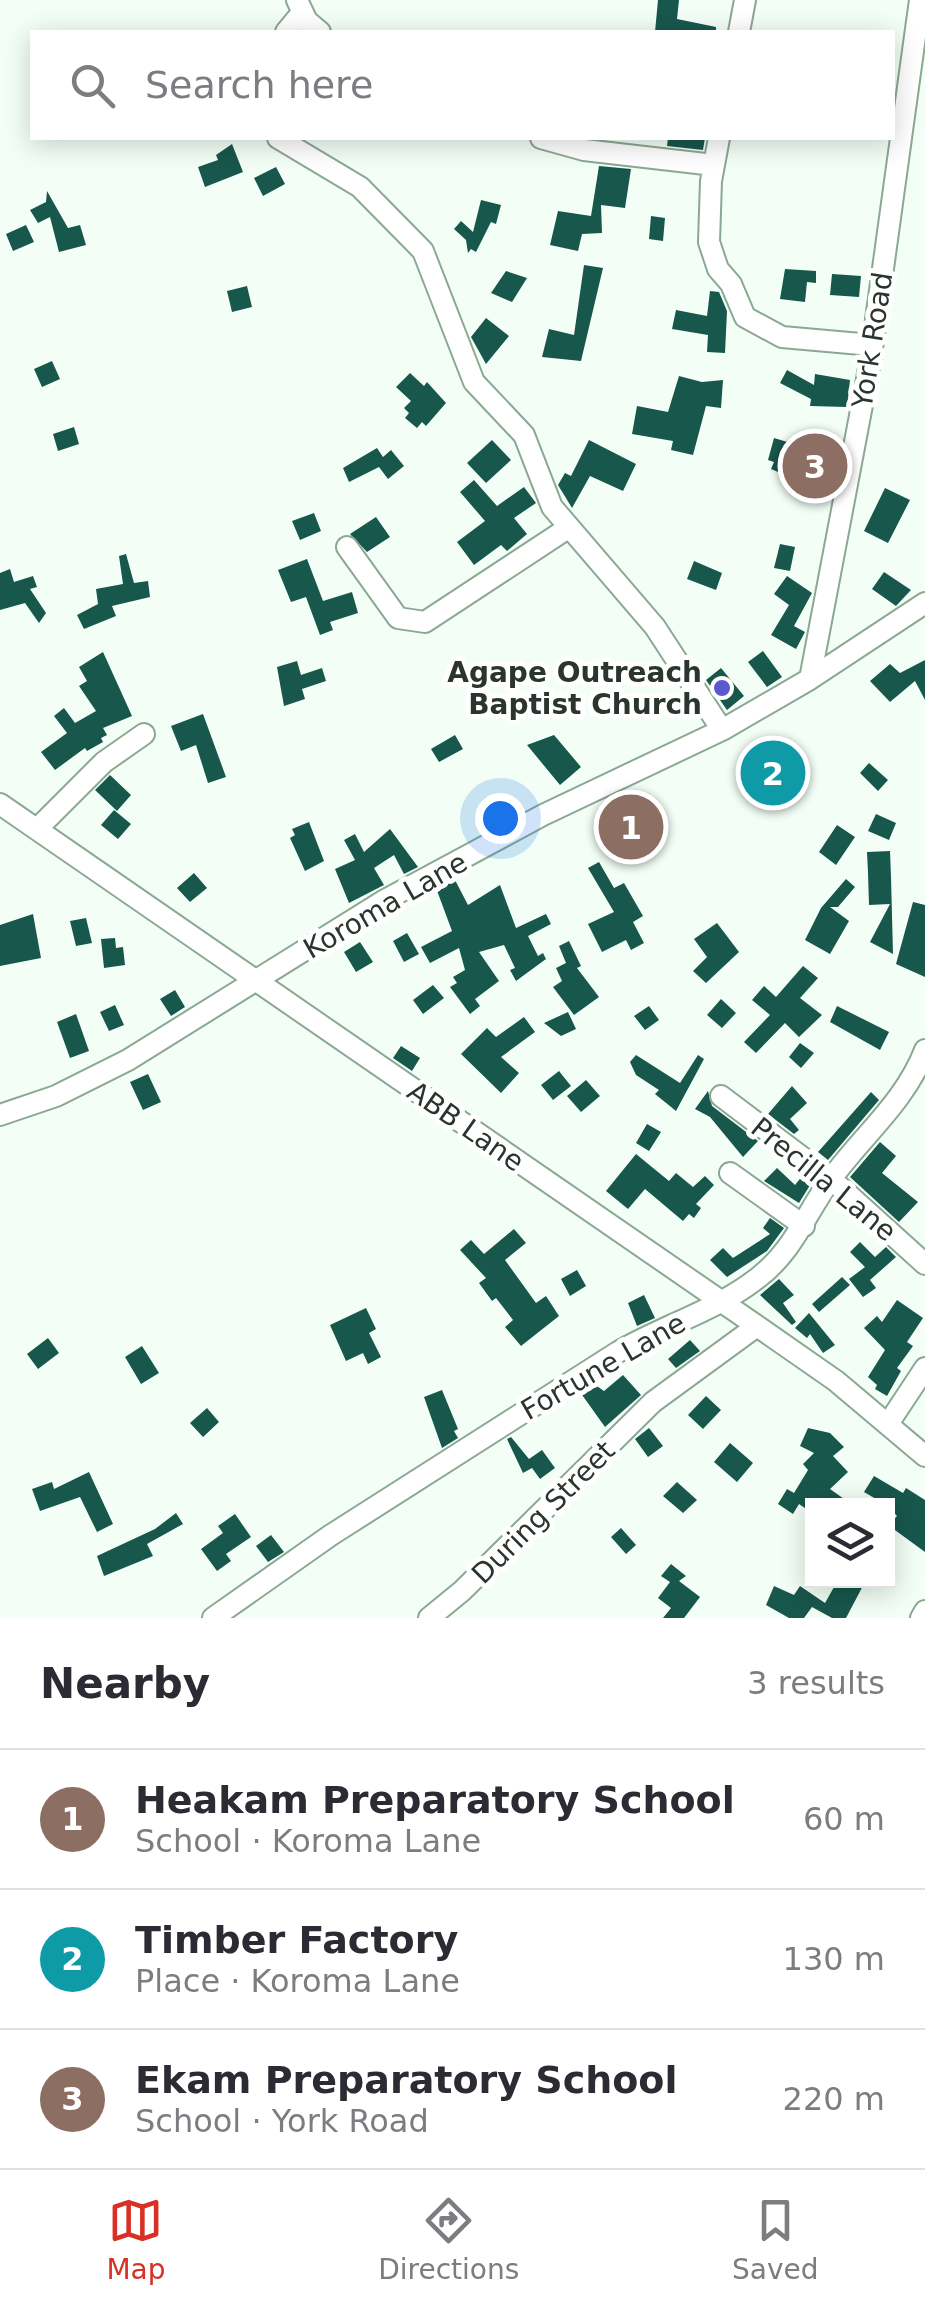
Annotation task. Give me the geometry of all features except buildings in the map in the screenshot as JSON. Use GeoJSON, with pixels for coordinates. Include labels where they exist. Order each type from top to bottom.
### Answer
{"type":"FeatureCollection","features":[{"type":"Feature","properties":{"kind":"street"},"geometry":{"type":"LineString","coordinates":[[739,30],[745,0]]}},
{"type":"Feature","properties":{"kind":"street","name":"York Road"},"geometry":{"type":"LineString","coordinates":[[810,679],[872,346],[920,0]]}},
{"type":"Feature","properties":{"kind":"street"},"geometry":{"type":"LineString","coordinates":[[287,30],[299,7],[318,30]]}},
{"type":"Feature","properties":{"kind":"street"},"geometry":{"type":"LineString","coordinates":[[281,140],[360,188],[423,250],[474,382],[524,435],[543,490],[568,528],[656,627],[722,730]]}},
{"type":"Feature","properties":{"kind":"street"},"geometry":{"type":"LineString","coordinates":[[548,140],[584,150],[714,165]]}},
{"type":"Feature","properties":{"kind":"street"},"geometry":{"type":"LineString","coordinates":[[719,140],[709,242],[718,269],[730,284],[745,317],[766,332],[782,337],[872,346]]}},
{"type":"Feature","properties":{"kind":"street"},"geometry":{"type":"LineString","coordinates":[[347,547],[398,618],[425,622],[568,528]]}},
{"type":"Feature","properties":{"kind":"street","name":"Koroma Lane"},"geometry":{"type":"LineString","coordinates":[[0,1116],[56,1096],[115,1066],[416,884],[543,815],[722,730],[810,679],[925,603]]}},
{"type":"Feature","properties":{"kind":"street"},"geometry":{"type":"LineString","coordinates":[[38,828],[75,788],[144,734]]}},
{"type":"Feature","properties":{"kind":"street","name":"ABB Lane"},"geometry":{"type":"LineString","coordinates":[[0,804],[723,1302],[888,1424],[925,1456]]}},
{"type":"Feature","properties":{"kind":"street","name":"Fortune Lane"},"geometry":{"type":"LineString","coordinates":[[212,1618],[330,1535],[618,1352],[664,1325],[723,1302],[760,1276],[792,1246],[831,1179],[904,1093],[925,1050]]}},
{"type":"Feature","properties":{"kind":"street","name":"Precilla Lane"},"geometry":{"type":"LineString","coordinates":[[721,1096],[831,1179],[925,1264]]}},
{"type":"Feature","properties":{"kind":"street"},"geometry":{"type":"LineString","coordinates":[[730,1173],[804,1226]]}},
{"type":"Feature","properties":{"kind":"street","name":"During Street"},"geometry":{"type":"LineString","coordinates":[[429,1618],[462,1591],[653,1402],[757,1326]]}},
{"type":"Feature","properties":{"kind":"street"},"geometry":{"type":"LineString","coordinates":[[888,1424],[925,1368]]}},
{"type":"Feature","properties":{"kind":"street"},"geometry":{"type":"LineString","coordinates":[[920,1618],[925,1611]]}},
{"type":"Feature","properties":{"kind":"place","name":"Ekam Preparatory School"},"geometry":{"type":"Point","coordinates":[815,466]}},
{"type":"Feature","properties":{"kind":"place","name":"Agape Outreach Baptist Church"},"geometry":{"type":"Point","coordinates":[722,688]}},
{"type":"Feature","properties":{"kind":"place","name":"Timber Factory"},"geometry":{"type":"Point","coordinates":[773,773]}},
{"type":"Feature","properties":{"kind":"place","name":"Heakam Preparatory School"},"geometry":{"type":"Point","coordinates":[631,827]}}]}
